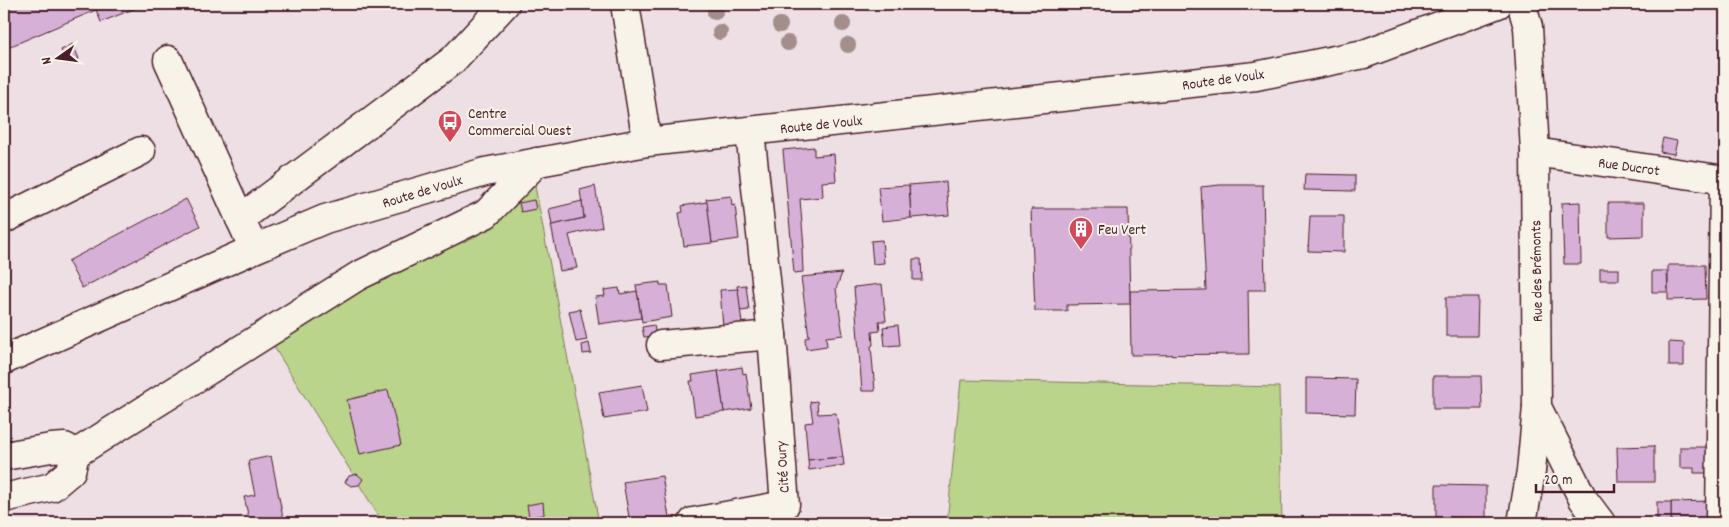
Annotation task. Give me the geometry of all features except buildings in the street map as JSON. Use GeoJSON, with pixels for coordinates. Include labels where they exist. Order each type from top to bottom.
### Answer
{"type":"FeatureCollection","features":[{"type":"Feature","properties":{"kind":"main road"},"geometry":{"type":"LineString","coordinates":[[240,219],[453,60],[505,4]]}},
{"type":"Feature","properties":{"kind":"main road"},"geometry":{"type":"LineString","coordinates":[[625,4],[647,142]]}},
{"type":"Feature","properties":{"kind":"main road","name":"Route de Voulx"},"geometry":{"type":"LineString","coordinates":[[4,360],[254,249],[335,217],[485,172],[647,142],[1256,76],[1364,54],[1498,4]]}},
{"type":"Feature","properties":{"kind":"main road","name":"Rue des Brémonts"},"geometry":{"type":"LineString","coordinates":[[1525,4],[1524,13],[1528,27],[1535,152],[1538,407],[1583,499],[1601,523]]}},
{"type":"Feature","properties":{"kind":"main road"},"geometry":{"type":"LineString","coordinates":[[168,60],[254,249]]}},
{"type":"Feature","properties":{"kind":"main road","name":"Cité Oury"},"geometry":{"type":"LineString","coordinates":[[692,522],[785,504],[772,335],[750,132]]}},
{"type":"Feature","properties":{"kind":"main road"},"geometry":{"type":"LineString","coordinates":[[4,219],[141,151]]}},
{"type":"Feature","properties":{"kind":"main road","name":"Rue Ducrot"},"geometry":{"type":"LineString","coordinates":[[1535,152],[1724,180],[1720,523]]}},
{"type":"Feature","properties":{"kind":"main road"},"geometry":{"type":"LineString","coordinates":[[4,498],[52,488],[71,471],[75,454],[358,276],[486,214],[537,162]]}},
{"type":"Feature","properties":{"kind":"main road"},"geometry":{"type":"LineString","coordinates":[[661,346],[772,335]]}},
{"type":"Feature","properties":{"kind":"main road"},"geometry":{"type":"LineString","coordinates":[[1522,523],[1531,472],[1538,407]]}},
{"type":"Feature","properties":{"kind":"main road"},"geometry":{"type":"LineString","coordinates":[[4,456],[65,447],[75,454]]}},
{"type":"Feature","properties":{"kind":"green space"},"geometry":{"type":"Polygon","coordinates":[[[535,186],[599,523],[383,523],[266,334],[535,186]]]}},
{"type":"Feature","properties":{"kind":"green space"},"geometry":{"type":"Polygon","coordinates":[[[961,380],[1279,387],[1282,523],[947,523],[961,380]]]}},
{"type":"Feature","properties":{"kind":"place","name":"Centre Commercial Ouest"},"geometry":{"type":"Point","coordinates":[450,143]}},
{"type":"Feature","properties":{"kind":"place","name":"Feu Vert"},"geometry":{"type":"Point","coordinates":[1081,250]}}]}
